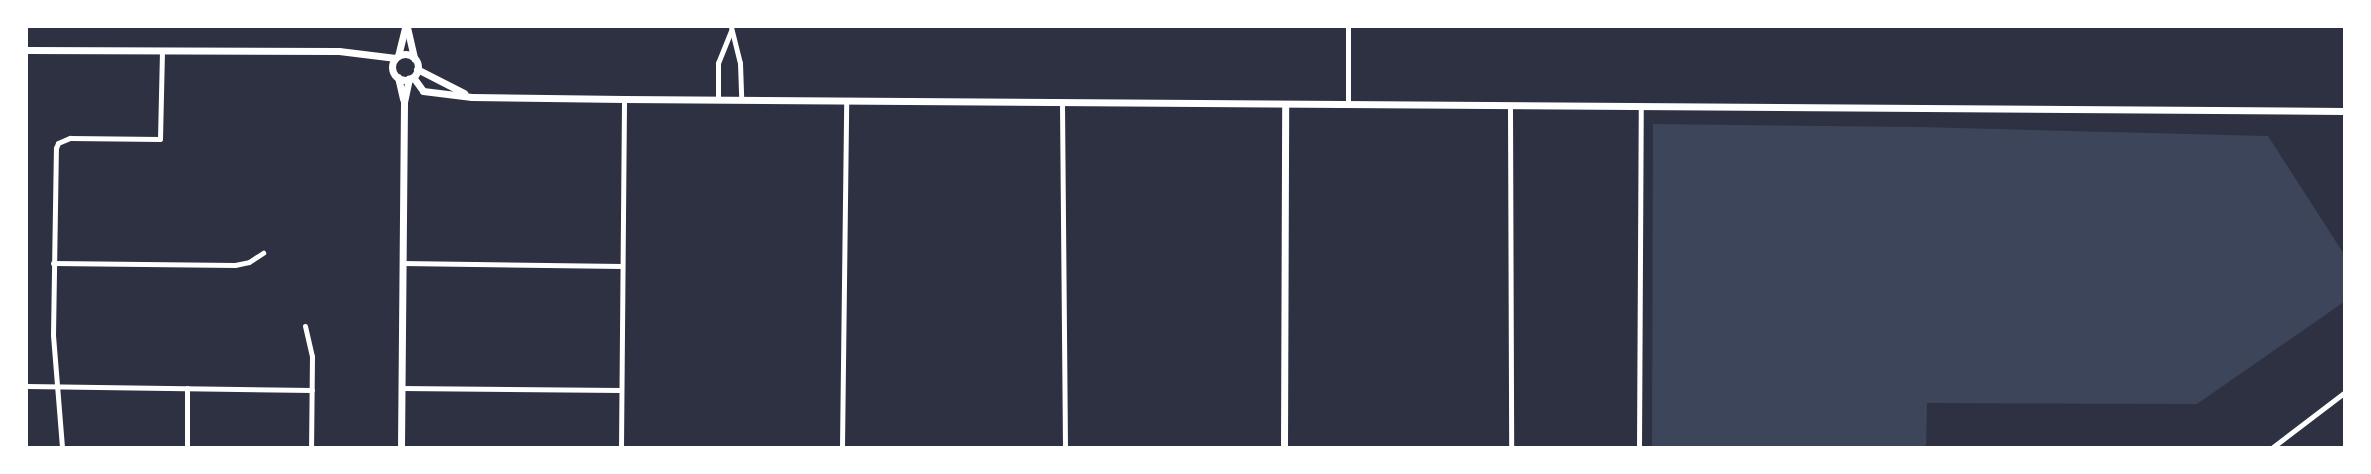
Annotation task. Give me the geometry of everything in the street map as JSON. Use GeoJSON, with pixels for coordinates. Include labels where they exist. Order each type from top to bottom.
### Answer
{"type":"FeatureCollection","features":[{"type":"Feature","properties":{"kind":"street"},"geometry":{"type":"LineString","coordinates":[[392,69],[406,27]]}},
{"type":"Feature","properties":{"kind":"street"},"geometry":{"type":"LineString","coordinates":[[406,27],[417,69],[472,97]]}},
{"type":"Feature","properties":{"kind":"street"},"geometry":{"type":"LineString","coordinates":[[1348,27],[1348,105]]}},
{"type":"Feature","properties":{"kind":"street"},"geometry":{"type":"LineString","coordinates":[[718,100],[718,63],[731,29]]}},
{"type":"Feature","properties":{"kind":"street"},"geometry":{"type":"LineString","coordinates":[[731,29],[740,63],[741,100]]}},
{"type":"Feature","properties":{"kind":"street"},"geometry":{"type":"LineString","coordinates":[[27,50],[339,51],[373,56],[397,57],[406,54],[414,58]]}},
{"type":"Feature","properties":{"kind":"street"},"geometry":{"type":"LineString","coordinates":[[62,447],[53,335],[54,161],[58,143],[70,138],[160,139],[162,50]]}},
{"type":"Feature","properties":{"kind":"street"},"geometry":{"type":"LineString","coordinates":[[373,56],[392,69],[398,77],[404,105],[401,447]]}},
{"type":"Feature","properties":{"kind":"street"},"geometry":{"type":"LineString","coordinates":[[404,105],[411,78],[417,69]]}},
{"type":"Feature","properties":{"kind":"street"},"geometry":{"type":"LineString","coordinates":[[398,77],[411,78],[423,91],[472,97],[1062,104],[2344,111]]}},
{"type":"Feature","properties":{"kind":"street"},"geometry":{"type":"LineString","coordinates":[[621,447],[624,99]]}},
{"type":"Feature","properties":{"kind":"street"},"geometry":{"type":"LineString","coordinates":[[842,447],[846,101]]}},
{"type":"Feature","properties":{"kind":"street"},"geometry":{"type":"LineString","coordinates":[[1062,104],[1065,447]]}},
{"type":"Feature","properties":{"kind":"street"},"geometry":{"type":"LineString","coordinates":[[1284,447],[1285,105]]}},
{"type":"Feature","properties":{"kind":"street"},"geometry":{"type":"LineString","coordinates":[[1510,107],[1511,447]]}},
{"type":"Feature","properties":{"kind":"street"},"geometry":{"type":"LineString","coordinates":[[1639,447],[1641,107]]}},
{"type":"Feature","properties":{"kind":"street"},"geometry":{"type":"LineString","coordinates":[[53,263],[235,265],[249,262],[263,253]]}},
{"type":"Feature","properties":{"kind":"street"},"geometry":{"type":"LineString","coordinates":[[402,263],[622,266]]}},
{"type":"Feature","properties":{"kind":"street"},"geometry":{"type":"LineString","coordinates":[[305,326],[312,356],[311,447]]}},
{"type":"Feature","properties":{"kind":"street"},"geometry":{"type":"LineString","coordinates":[[27,386],[312,390]]}},
{"type":"Feature","properties":{"kind":"street"},"geometry":{"type":"LineString","coordinates":[[186,447],[187,388]]}},
{"type":"Feature","properties":{"kind":"street"},"geometry":{"type":"LineString","coordinates":[[401,388],[621,390]]}},
{"type":"Feature","properties":{"kind":"street"},"geometry":{"type":"LineString","coordinates":[[2273,447],[2344,393]]}},
{"type":"Feature","properties":{"kind":"shaded area"},"geometry":{"type":"Polygon","coordinates":[[[1653,124],[1921,127],[2268,136],[2344,254],[2344,302],[2197,404],[1927,403],[1926,447],[1652,447],[1653,124]]]}}]}
